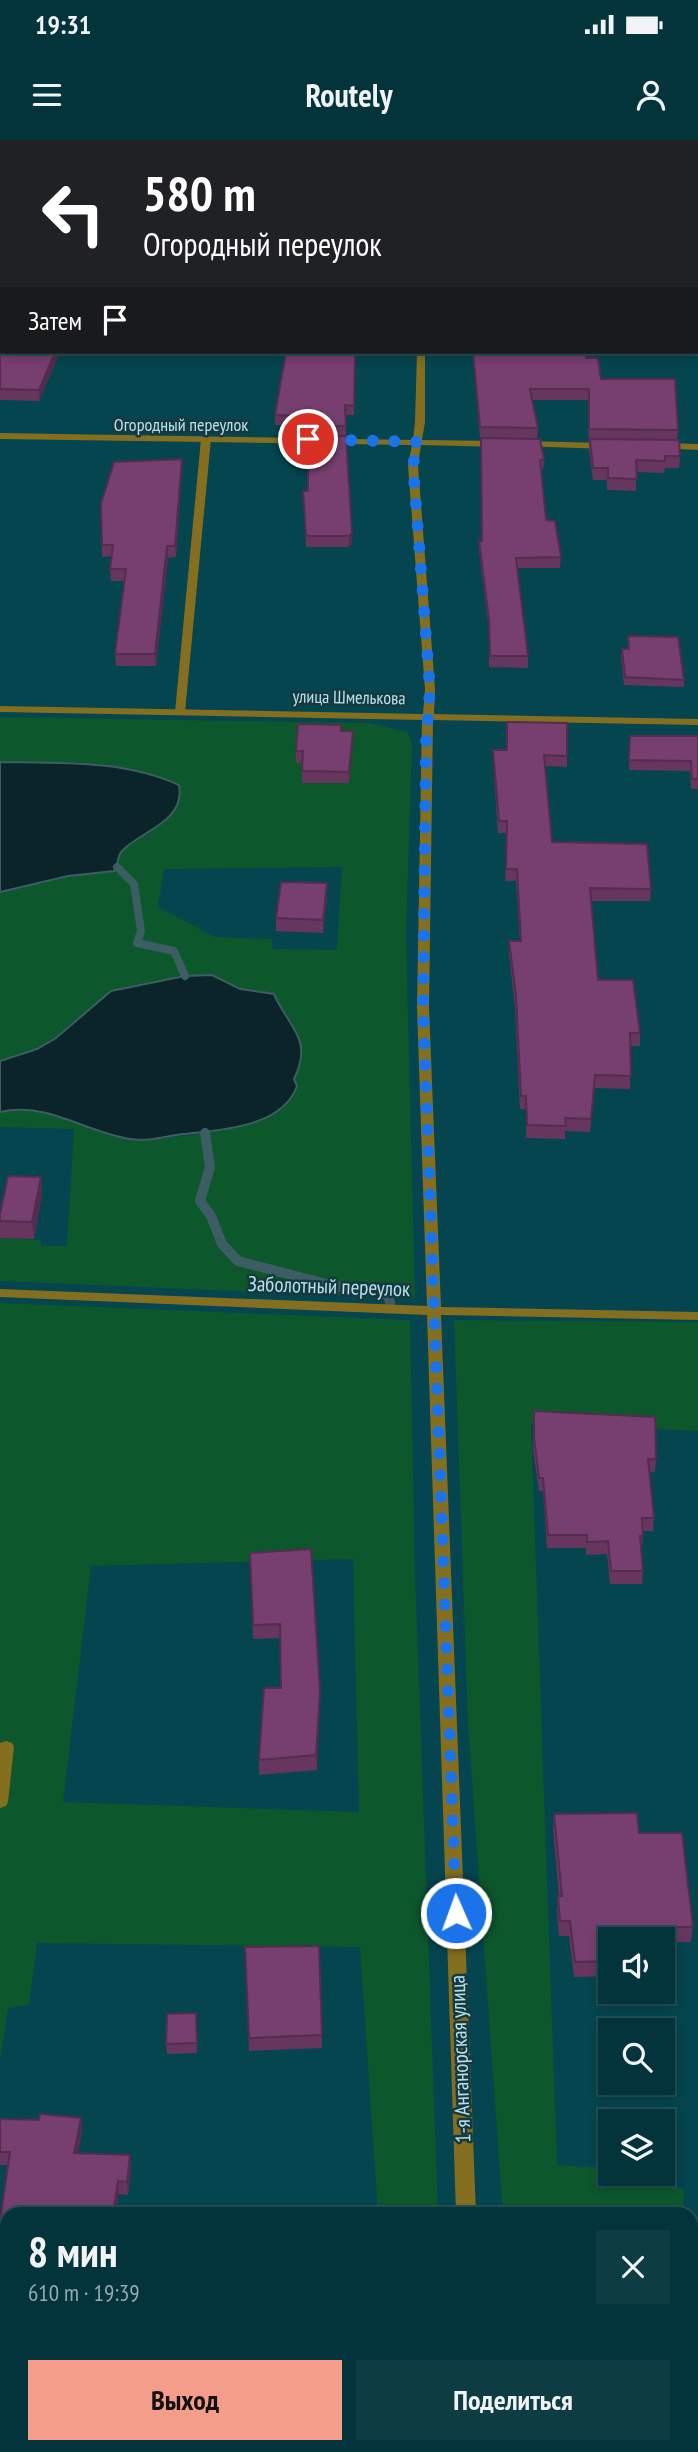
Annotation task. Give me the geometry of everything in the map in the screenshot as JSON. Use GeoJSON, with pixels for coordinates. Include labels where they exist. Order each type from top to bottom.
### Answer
{"type":"FeatureCollection","features":[{"type":"Feature","properties":{"kind":"street","name":"1-я Анганорская улица"},"geometry":{"type":"LineString","coordinates":[[421,354],[418,442],[413,465],[430,689],[426,743],[423,1007],[436,1311],[466,2207]]}},
{"type":"Feature","properties":{"kind":"street","name":"Огородный переулок"},"geometry":{"type":"LineString","coordinates":[[0,436],[504,444]]}},
{"type":"Feature","properties":{"kind":"street"},"geometry":{"type":"LineString","coordinates":[[180,712],[206,439]]}},
{"type":"Feature","properties":{"kind":"street"},"geometry":{"type":"LineString","coordinates":[[517,444],[612,446]]}},
{"type":"Feature","properties":{"kind":"street"},"geometry":{"type":"LineString","coordinates":[[653,446],[698,447]]}},
{"type":"Feature","properties":{"kind":"street","name":"улица Шмелькова"},"geometry":{"type":"LineString","coordinates":[[0,709],[698,722]]}},
{"type":"Feature","properties":{"kind":"street","name":"Заболотный переулок"},"geometry":{"type":"LineString","coordinates":[[0,1293],[436,1311],[698,1316]]}},
{"type":"Feature","properties":{"kind":"street"},"geometry":{"type":"LineString","coordinates":[[0,1802],[6,1747]]}},
{"type":"Feature","properties":{"kind":"green space"},"geometry":{"type":"Polygon","coordinates":[[[0,717],[370,723],[407,732],[412,743],[406,933],[415,1299],[0,1281],[0,1238],[41,1240],[41,1246],[67,1246],[74,1129],[0,1127],[0,1112],[18,1110],[52,1114],[99,1132],[133,1140],[161,1139],[225,1129],[269,1116],[295,1077],[301,1056],[296,1031],[274,994],[240,989],[212,975],[138,984],[111,991],[56,1038],[37,1049],[0,1061],[0,892],[68,876],[114,871],[122,850],[135,841],[151,774],[77,762],[0,762],[0,717]],[[342,867],[164,869],[158,907],[215,937],[272,939],[273,949],[337,950],[342,867]]]}},
{"type":"Feature","properties":{"kind":"green space"},"geometry":{"type":"Polygon","coordinates":[[[0,1303],[410,1320],[415,1574],[438,2207],[378,2207],[360,1947],[37,1943],[29,2005],[8,2008],[0,2062],[0,1303]],[[353,1559],[91,1566],[63,1802],[359,1812],[353,1559]]]}},
{"type":"Feature","properties":{"kind":"green space"},"geometry":{"type":"Polygon","coordinates":[[[454,1320],[698,1322],[698,1431],[531,1424],[557,2165],[598,2167],[598,2186],[683,2188],[684,2207],[503,2207],[468,1723],[454,1320]]]}},
{"type":"Feature","properties":{"kind":"water"},"geometry":{"type":"Polygon","coordinates":[[[0,762],[91,764],[136,771],[179,785],[179,798],[169,817],[122,851],[114,871],[68,876],[0,892],[0,762]]]}},
{"type":"Feature","properties":{"kind":"water"},"geometry":{"type":"Polygon","coordinates":[[[212,975],[240,989],[274,994],[297,1034],[301,1053],[294,1079],[297,1086],[289,1100],[278,1111],[264,1119],[231,1128],[144,1140],[113,1135],[50,1114],[17,1110],[0,1112],[0,1061],[37,1049],[56,1038],[111,991],[185,976],[212,975]]]}},
{"type":"Feature","properties":{"kind":"building"},"geometry":{"type":"Polygon","coordinates":[[[0,354],[54,354],[39,390],[0,389],[0,354]]]}},
{"type":"Feature","properties":{"kind":"building"},"geometry":{"type":"Polygon","coordinates":[[[286,354],[355,354],[354,406],[345,405],[346,426],[308,426],[308,416],[275,415],[286,354]]]}},
{"type":"Feature","properties":{"kind":"building"},"geometry":{"type":"Polygon","coordinates":[[[473,354],[585,354],[586,358],[598,358],[601,379],[675,379],[678,430],[589,429],[589,389],[530,389],[538,428],[480,427],[473,354]]]}},
{"type":"Feature","properties":{"kind":"building"},"geometry":{"type":"Polygon","coordinates":[[[308,435],[346,436],[352,533],[349,536],[306,536],[303,491],[308,491],[308,435]]]}},
{"type":"Feature","properties":{"kind":"building"},"geometry":{"type":"Polygon","coordinates":[[[481,438],[540,439],[544,460],[540,460],[546,520],[555,521],[561,557],[516,558],[528,656],[490,656],[489,620],[479,540],[482,541],[481,438]]]}},
{"type":"Feature","properties":{"kind":"building"},"geometry":{"type":"Polygon","coordinates":[[[590,439],[679,440],[680,456],[665,456],[665,461],[636,460],[637,479],[608,478],[608,468],[593,468],[590,439]]]}},
{"type":"Feature","properties":{"kind":"building"},"geometry":{"type":"Polygon","coordinates":[[[182,459],[175,546],[167,546],[155,654],[115,654],[126,569],[110,569],[113,545],[102,545],[101,504],[114,462],[182,459]]]}},
{"type":"Feature","properties":{"kind":"building"},"geometry":{"type":"Polygon","coordinates":[[[628,636],[678,637],[684,680],[625,677],[622,649],[629,649],[628,636]]]}},
{"type":"Feature","properties":{"kind":"building"},"geometry":{"type":"Polygon","coordinates":[[[507,722],[567,723],[567,756],[544,755],[552,842],[647,844],[651,889],[590,888],[598,980],[633,980],[640,1033],[630,1033],[631,1076],[595,1075],[591,1119],[565,1118],[566,1126],[527,1125],[526,1096],[521,1096],[516,995],[509,941],[521,941],[517,869],[506,869],[507,821],[499,821],[493,750],[507,750],[507,722]]]}},
{"type":"Feature","properties":{"kind":"building"},"geometry":{"type":"Polygon","coordinates":[[[298,724],[341,725],[341,731],[353,731],[349,772],[302,771],[303,751],[296,751],[298,724]]]}},
{"type":"Feature","properties":{"kind":"building"},"geometry":{"type":"Polygon","coordinates":[[[630,736],[698,736],[698,779],[692,779],[691,761],[629,760],[630,736]]]}},
{"type":"Feature","properties":{"kind":"building"},"geometry":{"type":"Polygon","coordinates":[[[281,882],[327,883],[323,920],[276,918],[281,882]]]}},
{"type":"Feature","properties":{"kind":"building"},"geometry":{"type":"Polygon","coordinates":[[[8,1176],[41,1177],[32,1222],[0,1221],[8,1176]]]}},
{"type":"Feature","properties":{"kind":"building"},"geometry":{"type":"Polygon","coordinates":[[[534,1411],[655,1417],[656,1459],[648,1459],[654,1518],[642,1518],[643,1536],[640,1536],[643,1571],[611,1571],[608,1541],[587,1542],[587,1535],[548,1535],[543,1478],[539,1478],[534,1437],[534,1411]]]}},
{"type":"Feature","properties":{"kind":"building"},"geometry":{"type":"Polygon","coordinates":[[[311,1549],[320,1691],[316,1755],[259,1760],[264,1688],[281,1688],[280,1624],[253,1625],[250,1553],[311,1549]]]}},
{"type":"Feature","properties":{"kind":"building"},"geometry":{"type":"Polygon","coordinates":[[[637,1813],[639,1833],[682,1833],[693,1927],[598,1927],[598,1961],[575,1962],[570,1921],[560,1921],[558,1896],[562,1896],[554,1814],[637,1813]]]}},
{"type":"Feature","properties":{"kind":"building"},"geometry":{"type":"Polygon","coordinates":[[[319,1946],[322,2035],[249,2038],[245,1947],[319,1946]]]}},
{"type":"Feature","properties":{"kind":"building"},"geometry":{"type":"Polygon","coordinates":[[[196,2013],[197,2043],[166,2044],[167,2014],[196,2013]]]}},
{"type":"Feature","properties":{"kind":"building"},"geometry":{"type":"Polygon","coordinates":[[[40,2114],[81,2118],[74,2153],[130,2155],[127,2182],[118,2181],[114,2207],[2,2207],[10,2152],[0,2152],[0,2119],[39,2120],[40,2114]]]}},
{"type":"Feature","properties":{"kind":"waterway"},"geometry":{"type":"LineString","coordinates":[[117,867],[134,884],[141,931],[137,943],[174,951],[185,976]]}},
{"type":"Feature","properties":{"kind":"waterway"},"geometry":{"type":"LineString","coordinates":[[205,1133],[210,1167],[200,1201],[211,1216],[222,1244],[238,1261],[334,1286],[380,1292],[388,1296],[390,1302]]}},
{"type":"Feature","properties":{"kind":"route"},"geometry":{"type":"LineString","coordinates":[[308,439],[418,442],[413,465],[430,689],[426,743],[423,1007],[456,1913]]}}]}
